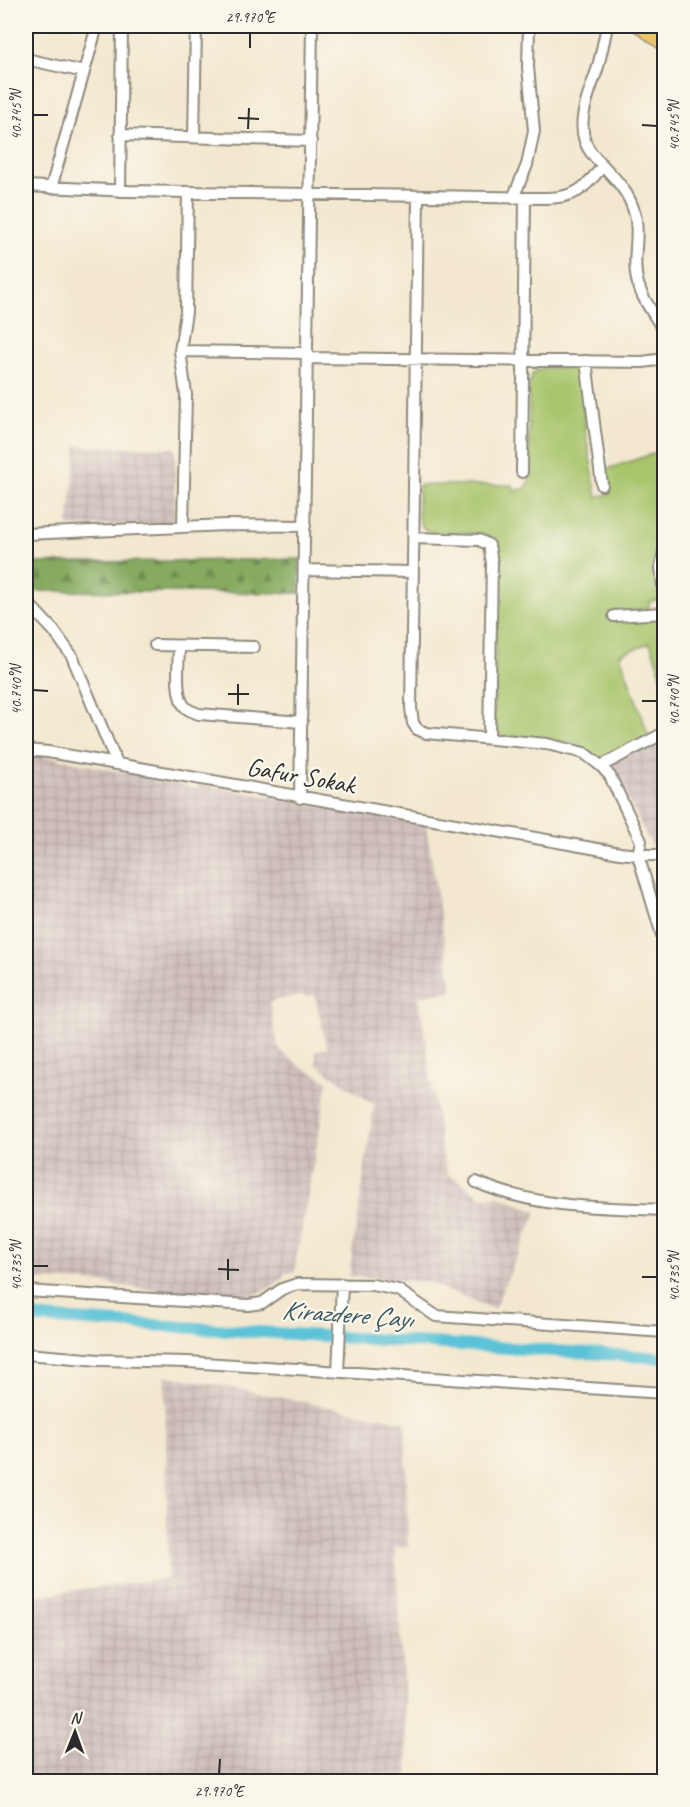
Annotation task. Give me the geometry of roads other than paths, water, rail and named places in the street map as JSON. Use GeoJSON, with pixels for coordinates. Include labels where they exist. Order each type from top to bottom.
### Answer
{"type":"FeatureCollection","features":[{"type":"Feature","properties":{"kind":"main road"},"geometry":{"type":"LineString","coordinates":[[640,26],[664,44]]}},
{"type":"Feature","properties":{"kind":"main road"},"geometry":{"type":"LineString","coordinates":[[651,26],[664,36]]}},
{"type":"Feature","properties":{"kind":"street"},"geometry":{"type":"LineString","coordinates":[[51,188],[97,26]]}},
{"type":"Feature","properties":{"kind":"street"},"geometry":{"type":"LineString","coordinates":[[120,191],[122,26]]}},
{"type":"Feature","properties":{"kind":"street"},"geometry":{"type":"LineString","coordinates":[[194,137],[196,26]]}},
{"type":"Feature","properties":{"kind":"street"},"geometry":{"type":"LineString","coordinates":[[300,798],[312,26]]}},
{"type":"Feature","properties":{"kind":"street"},"geometry":{"type":"LineString","coordinates":[[513,198],[527,165],[534,131],[528,67],[529,26]]}},
{"type":"Feature","properties":{"kind":"street"},"geometry":{"type":"LineString","coordinates":[[607,26],[597,68],[585,102],[583,120],[587,146],[621,185],[631,201],[637,228],[636,276],[641,290],[664,331]]}},
{"type":"Feature","properties":{"kind":"street"},"geometry":{"type":"LineString","coordinates":[[26,59],[84,72]]}},
{"type":"Feature","properties":{"kind":"street"},"geometry":{"type":"LineString","coordinates":[[120,135],[310,141]]}},
{"type":"Feature","properties":{"kind":"street"},"geometry":{"type":"LineString","coordinates":[[26,186],[120,191],[558,197],[575,194],[586,186],[603,166]]}},
{"type":"Feature","properties":{"kind":"street"},"geometry":{"type":"LineString","coordinates":[[183,526],[186,395],[180,351],[186,312],[188,192]]}},
{"type":"Feature","properties":{"kind":"street"},"geometry":{"type":"LineString","coordinates":[[418,196],[411,708],[413,723],[417,729],[426,733],[557,746],[577,750],[590,756],[610,776],[641,841],[638,855],[664,942]]}},
{"type":"Feature","properties":{"kind":"street"},"geometry":{"type":"LineString","coordinates":[[522,472],[525,198]]}},
{"type":"Feature","properties":{"kind":"street"},"geometry":{"type":"LineString","coordinates":[[180,351],[416,360],[643,362],[664,359]]}},
{"type":"Feature","properties":{"kind":"street"},"geometry":{"type":"LineString","coordinates":[[586,361],[602,484]]}},
{"type":"Feature","properties":{"kind":"street"},"geometry":{"type":"LineString","coordinates":[[26,534],[183,526],[268,524],[305,526]]}},
{"type":"Feature","properties":{"kind":"street"},"geometry":{"type":"LineString","coordinates":[[414,538],[479,540],[489,545],[492,563],[489,738]]}},
{"type":"Feature","properties":{"kind":"street"},"geometry":{"type":"LineString","coordinates":[[664,552],[661,567],[664,595]]}},
{"type":"Feature","properties":{"kind":"street"},"geometry":{"type":"LineString","coordinates":[[304,570],[413,572]]}},
{"type":"Feature","properties":{"kind":"street"},"geometry":{"type":"LineString","coordinates":[[26,601],[60,638],[72,656],[117,764]]}},
{"type":"Feature","properties":{"kind":"street"},"geometry":{"type":"LineString","coordinates":[[614,616],[663,610]]}},
{"type":"Feature","properties":{"kind":"street"},"geometry":{"type":"LineString","coordinates":[[155,645],[254,647]]}},
{"type":"Feature","properties":{"kind":"street"},"geometry":{"type":"LineString","coordinates":[[179,646],[179,693],[181,702],[188,710],[199,714],[302,722]]}},
{"type":"Feature","properties":{"kind":"street"},"geometry":{"type":"LineString","coordinates":[[601,766],[664,733]]}},
{"type":"Feature","properties":{"kind":"street","name":"Gafur Sokak"},"geometry":{"type":"LineString","coordinates":[[26,750],[638,855],[664,855]]}},
{"type":"Feature","properties":{"kind":"street"},"geometry":{"type":"LineString","coordinates":[[476,1182],[498,1191],[546,1203],[664,1210]]}},
{"type":"Feature","properties":{"kind":"street"},"geometry":{"type":"LineString","coordinates":[[26,1291],[248,1305],[262,1303],[282,1289],[297,1284],[341,1287],[373,1285],[398,1290],[429,1313],[446,1318],[664,1332]]}},
{"type":"Feature","properties":{"kind":"street"},"geometry":{"type":"LineString","coordinates":[[338,1367],[341,1287]]}},
{"type":"Feature","properties":{"kind":"street"},"geometry":{"type":"LineString","coordinates":[[26,1354],[99,1360],[338,1367],[664,1393]]}},
{"type":"Feature","properties":{"kind":"waterway","name":"Kirazdere Çayı"},"geometry":{"type":"LineString","coordinates":[[26,1317],[664,1358]]}}]}
